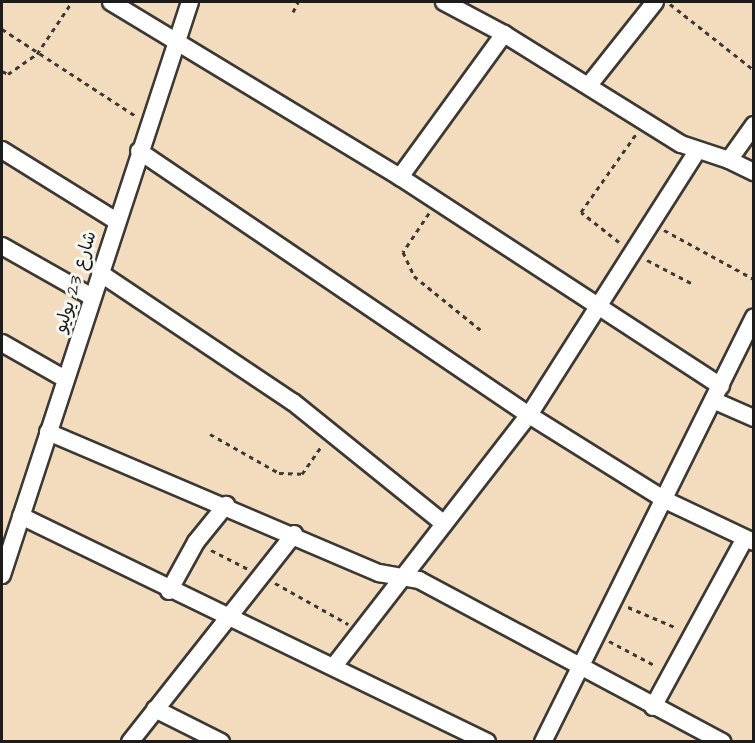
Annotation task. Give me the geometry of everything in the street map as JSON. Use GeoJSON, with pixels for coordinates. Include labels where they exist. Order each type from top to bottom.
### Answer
{"type":"FeatureCollection","features":[{"type":"Feature","properties":{"kind":"street"},"geometry":{"type":"LineString","coordinates":[[111,2],[400,177],[600,307],[753,418]]}},
{"type":"Feature","properties":{"kind":"street","name":"شارع 23 يوليو"},"geometry":{"type":"LineString","coordinates":[[2,575],[116,220],[190,2]]}},
{"type":"Feature","properties":{"kind":"street"},"geometry":{"type":"LineString","coordinates":[[444,2],[504,34],[589,85],[644,122],[697,151],[729,160],[753,172]]}},
{"type":"Feature","properties":{"kind":"street"},"geometry":{"type":"LineString","coordinates":[[589,85],[655,2]]}},
{"type":"Feature","properties":{"kind":"street"},"geometry":{"type":"LineString","coordinates":[[400,177],[504,34]]}},
{"type":"Feature","properties":{"kind":"street"},"geometry":{"type":"LineString","coordinates":[[729,160],[753,125]]}},
{"type":"Feature","properties":{"kind":"street"},"geometry":{"type":"LineString","coordinates":[[2,150],[116,220]]}},
{"type":"Feature","properties":{"kind":"street"},"geometry":{"type":"LineString","coordinates":[[139,151],[529,415],[665,500],[749,540],[653,707]]}},
{"type":"Feature","properties":{"kind":"street"},"geometry":{"type":"LineString","coordinates":[[334,666],[407,575],[529,415],[600,307],[697,151]]}},
{"type":"Feature","properties":{"kind":"street"},"geometry":{"type":"LineString","coordinates":[[2,246],[93,297]]}},
{"type":"Feature","properties":{"kind":"street"},"geometry":{"type":"LineString","coordinates":[[100,273],[248,370],[332,432],[444,524]]}},
{"type":"Feature","properties":{"kind":"street"},"geometry":{"type":"LineString","coordinates":[[543,741],[615,602],[753,317]]}},
{"type":"Feature","properties":{"kind":"street"},"geometry":{"type":"LineString","coordinates":[[2,343],[65,379]]}},
{"type":"Feature","properties":{"kind":"street"},"geometry":{"type":"LineString","coordinates":[[48,432],[226,505],[387,576],[407,575],[653,707],[722,741]]}},
{"type":"Feature","properties":{"kind":"street"},"geometry":{"type":"LineString","coordinates":[[169,591],[196,542],[226,505]]}},
{"type":"Feature","properties":{"kind":"street"},"geometry":{"type":"LineString","coordinates":[[21,516],[169,591],[334,666],[487,741]]}},
{"type":"Feature","properties":{"kind":"street"},"geometry":{"type":"LineString","coordinates":[[130,741],[294,534]]}},
{"type":"Feature","properties":{"kind":"street"},"geometry":{"type":"LineString","coordinates":[[155,709],[221,741]]}},
{"type":"Feature","properties":{"kind":"path"},"geometry":{"type":"LineString","coordinates":[[2,71],[8,74],[37,54],[72,2]]}},
{"type":"Feature","properties":{"kind":"path"},"geometry":{"type":"LineString","coordinates":[[293,12],[298,2]]}},
{"type":"Feature","properties":{"kind":"path"},"geometry":{"type":"LineString","coordinates":[[666,2],[753,70]]}},
{"type":"Feature","properties":{"kind":"path"},"geometry":{"type":"LineString","coordinates":[[2,29],[37,54],[148,123]]}},
{"type":"Feature","properties":{"kind":"path"},"geometry":{"type":"LineString","coordinates":[[644,122],[581,212],[633,253],[691,283]]}},
{"type":"Feature","properties":{"kind":"path"},"geometry":{"type":"LineString","coordinates":[[436,201],[403,252],[414,276],[482,331]]}},
{"type":"Feature","properties":{"kind":"path"},"geometry":{"type":"LineString","coordinates":[[652,223],[753,279]]}},
{"type":"Feature","properties":{"kind":"path"},"geometry":{"type":"LineString","coordinates":[[210,434],[279,473],[302,474],[332,432]]}},
{"type":"Feature","properties":{"kind":"path"},"geometry":{"type":"LineString","coordinates":[[196,542],[362,632]]}},
{"type":"Feature","properties":{"kind":"path"},"geometry":{"type":"LineString","coordinates":[[615,602],[693,634]]}},
{"type":"Feature","properties":{"kind":"path"},"geometry":{"type":"LineString","coordinates":[[597,634],[671,674]]}}]}
